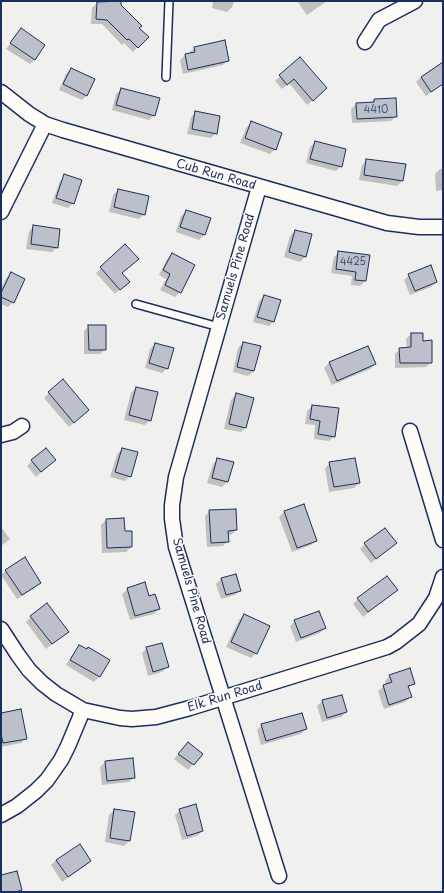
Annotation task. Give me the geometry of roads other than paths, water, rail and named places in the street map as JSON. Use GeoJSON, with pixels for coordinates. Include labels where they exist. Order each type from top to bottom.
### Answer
{"type":"FeatureCollection","features":[{"type":"Feature","properties":{"kind":"street"},"geometry":{"type":"LineString","coordinates":[[365,42],[379,20],[415,1]]}},
{"type":"Feature","properties":{"kind":"street","name":"Cub Run Road"},"geometry":{"type":"LineString","coordinates":[[1,92],[29,114],[45,124],[63,130],[387,223],[419,227],[443,227]]}},
{"type":"Feature","properties":{"kind":"street"},"geometry":{"type":"LineString","coordinates":[[1,212],[45,124]]}},
{"type":"Feature","properties":{"kind":"street","name":"Samuels Pine Road"},"geometry":{"type":"LineString","coordinates":[[258,187],[176,477],[172,505],[172,519],[176,547],[279,876]]}},
{"type":"Feature","properties":{"kind":"street"},"geometry":{"type":"LineString","coordinates":[[1,435],[6,435],[13,432],[22,426]]}},
{"type":"Feature","properties":{"kind":"street"},"geometry":{"type":"LineString","coordinates":[[410,431],[443,540]]}},
{"type":"Feature","properties":{"kind":"street","name":"Elk Run Road"},"geometry":{"type":"LineString","coordinates":[[1,629],[22,660],[42,683],[56,694],[83,710],[120,718],[144,719],[224,698],[387,647],[419,624],[436,598],[443,577]]}},
{"type":"Feature","properties":{"kind":"street"},"geometry":{"type":"LineString","coordinates":[[1,815],[17,806],[47,780],[61,760],[83,710]]}},
{"type":"Feature","properties":{"kind":"lane"},"geometry":{"type":"LineString","coordinates":[[166,77],[168,1]]}},
{"type":"Feature","properties":{"kind":"lane"},"geometry":{"type":"LineString","coordinates":[[136,304],[219,328]]}}]}
